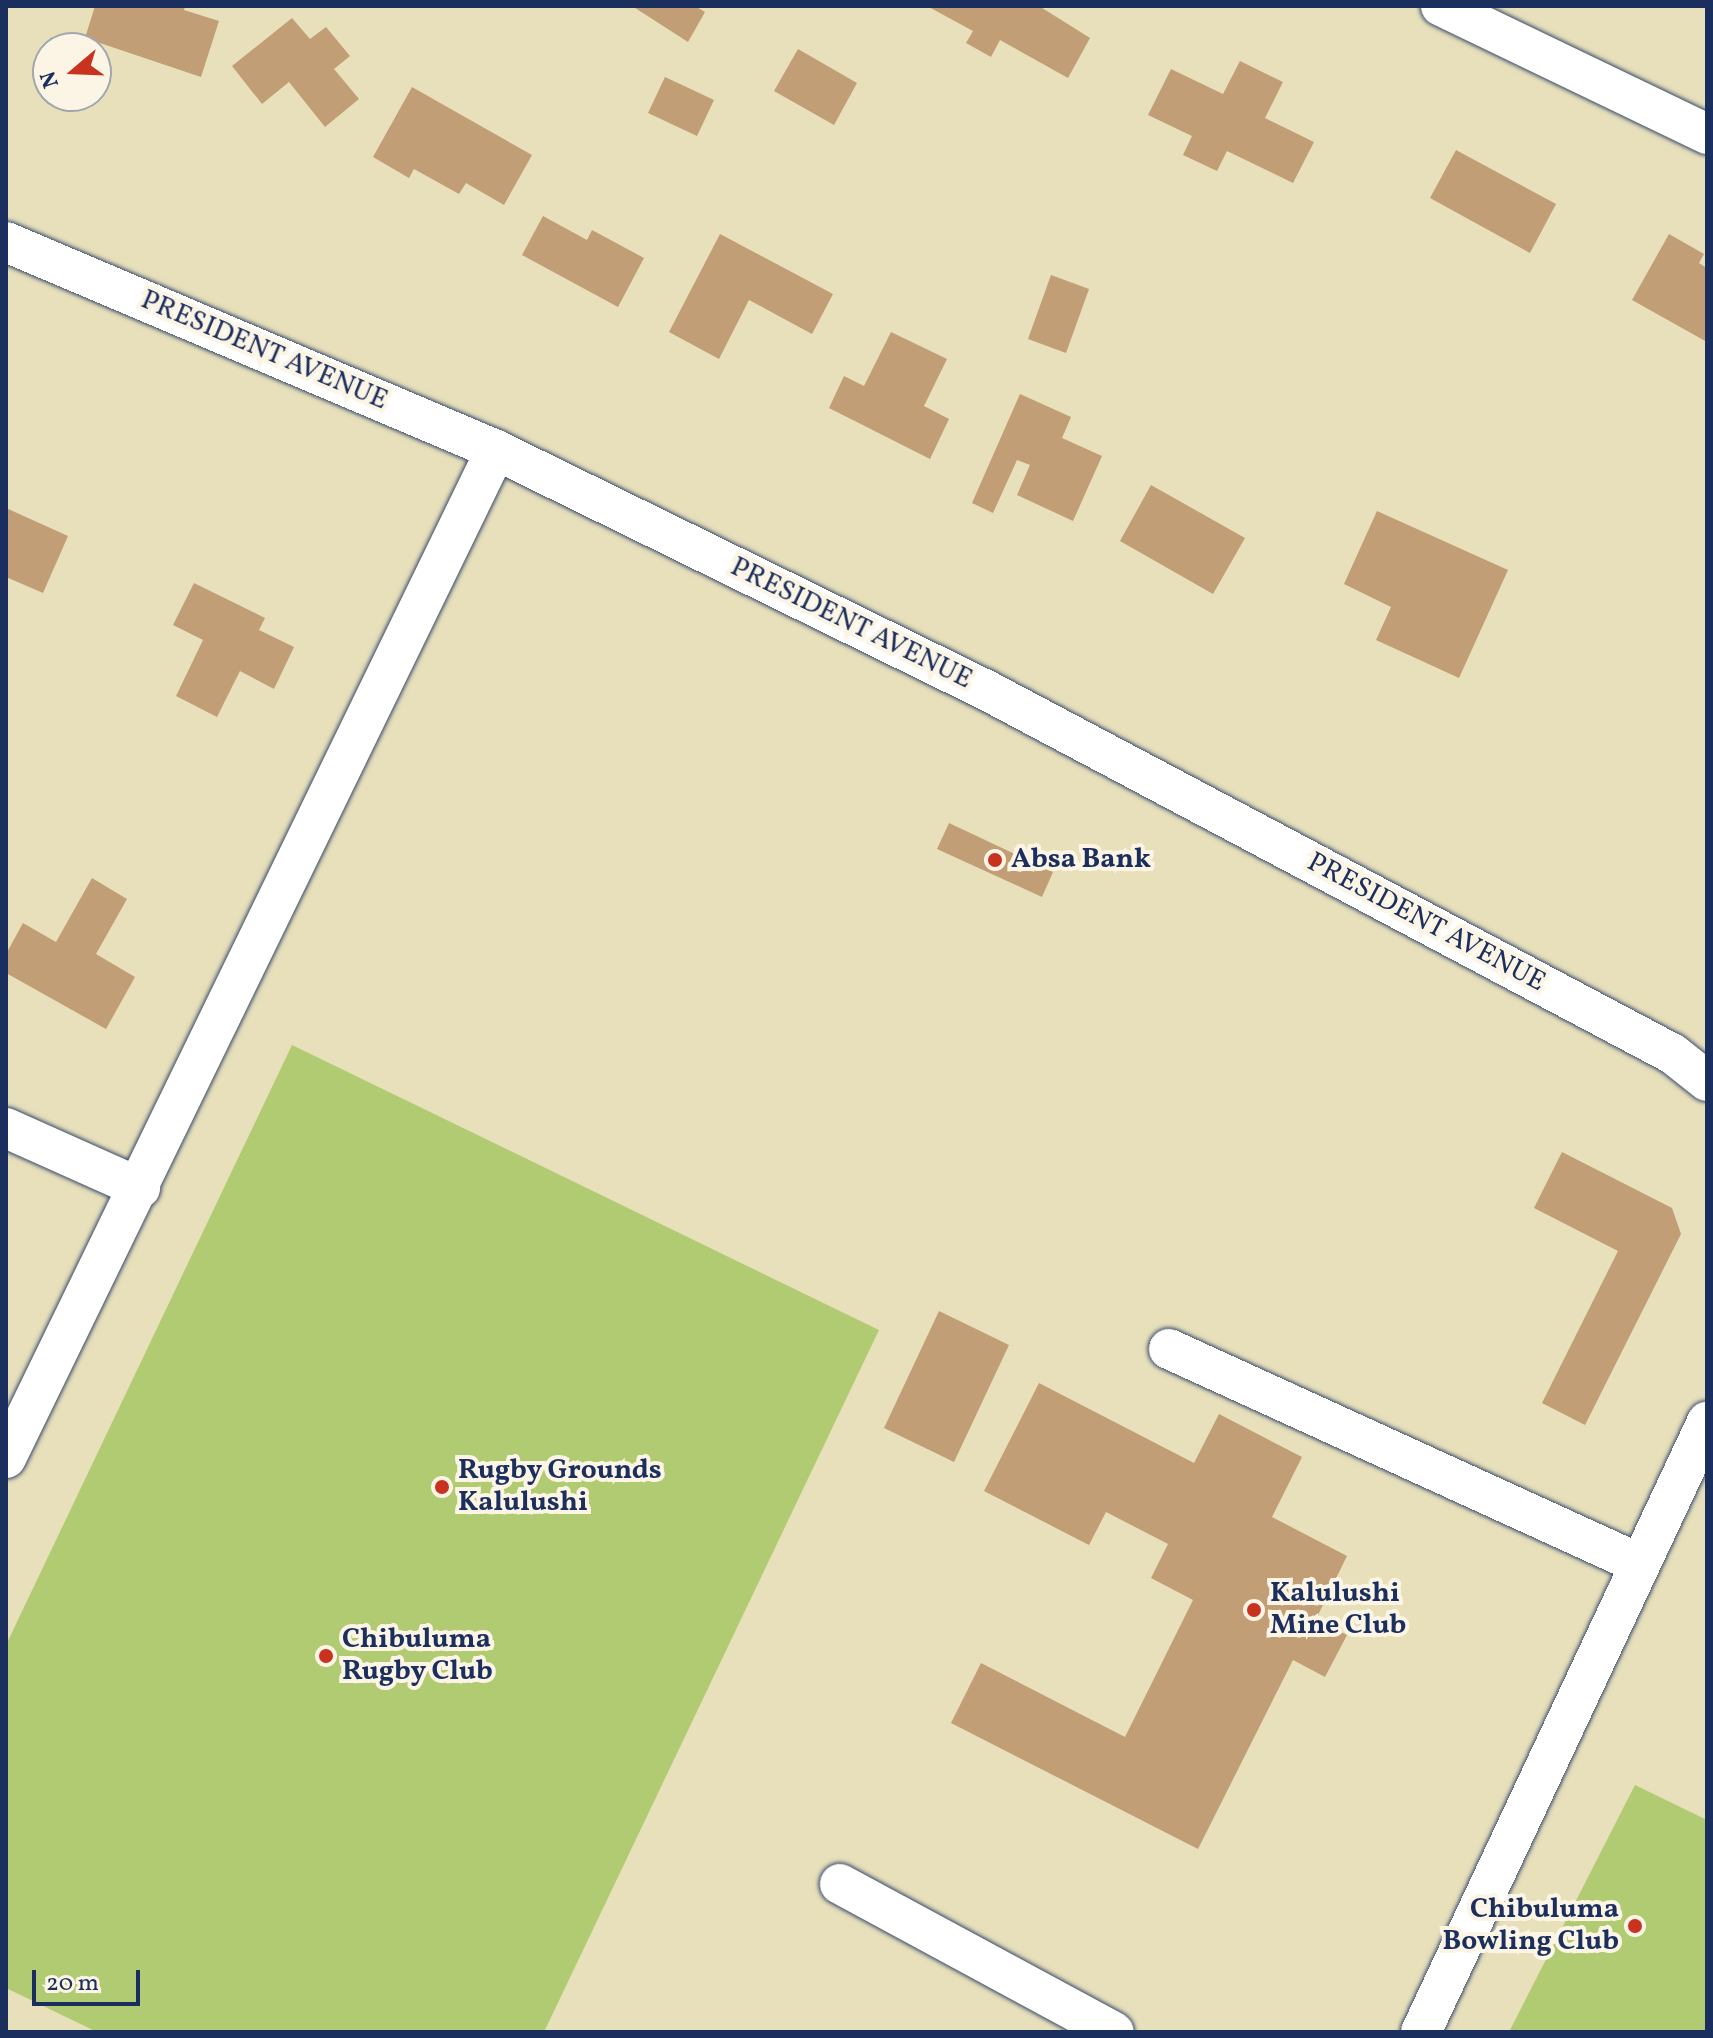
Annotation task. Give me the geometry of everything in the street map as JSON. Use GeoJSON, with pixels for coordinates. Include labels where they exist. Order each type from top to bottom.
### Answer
{"type":"FeatureCollection","features":[{"type":"Feature","properties":{"kind":"street"},"geometry":{"type":"LineString","coordinates":[[1441,6],[1516,22],[1707,134]]}},
{"type":"Feature","properties":{"kind":"street","name":"PRESIDENT AVENUE"},"geometry":{"type":"LineString","coordinates":[[6,242],[496,450],[986,690],[1690,1057],[1707,1081]]}},
{"type":"Feature","properties":{"kind":"street"},"geometry":{"type":"LineString","coordinates":[[6,1458],[140,1188],[496,450]]}},
{"type":"Feature","properties":{"kind":"street"},"geometry":{"type":"LineString","coordinates":[[6,1128],[140,1188]]}},
{"type":"Feature","properties":{"kind":"street"},"geometry":{"type":"LineString","coordinates":[[1169,1349],[1640,1564]]}},
{"type":"Feature","properties":{"kind":"street"},"geometry":{"type":"LineString","coordinates":[[1421,2032],[1707,1422]]}},
{"type":"Feature","properties":{"kind":"street"},"geometry":{"type":"LineString","coordinates":[[840,1884],[1114,2032]]}},
{"type":"Feature","properties":{"kind":"green space","name":"Rugby Grounds Kalulushi"},"geometry":{"type":"Polygon","coordinates":[[[292,1045],[879,1330],[544,2032],[97,2032],[6,1988],[6,1645],[292,1045]]]}},
{"type":"Feature","properties":{"kind":"green space","name":"Chibuluma Bowling Club"},"geometry":{"type":"Polygon","coordinates":[[[1635,1785],[1707,1820],[1707,2032],[1509,2032],[1635,1785]]]}},
{"type":"Feature","properties":{"kind":"building"},"geometry":{"type":"Polygon","coordinates":[[[95,6],[185,6],[184,10],[219,21],[201,77],[112,47],[112,32],[87,32],[95,6]]]}},
{"type":"Feature","properties":{"kind":"building"},"geometry":{"type":"Polygon","coordinates":[[[632,6],[695,6],[705,12],[688,42],[632,6]]]}},
{"type":"Feature","properties":{"kind":"building"},"geometry":{"type":"Polygon","coordinates":[[[927,6],[1039,6],[1090,38],[1068,78],[1000,40],[991,57],[966,43],[973,31],[927,6]]]}},
{"type":"Feature","properties":{"kind":"building"},"geometry":{"type":"Polygon","coordinates":[[[292,18],[310,39],[326,27],[350,56],[334,69],[359,99],[325,127],[289,82],[262,104],[232,66],[292,18]]]}},
{"type":"Feature","properties":{"kind":"building"},"geometry":{"type":"Polygon","coordinates":[[[798,49],[857,83],[834,125],[774,91],[798,49]]]}},
{"type":"Feature","properties":{"kind":"building"},"geometry":{"type":"Polygon","coordinates":[[[1240,61],[1283,82],[1265,118],[1314,142],[1293,183],[1227,151],[1217,171],[1183,155],[1192,136],[1148,115],[1171,69],[1223,94],[1240,61]]]}},
{"type":"Feature","properties":{"kind":"building"},"geometry":{"type":"Polygon","coordinates":[[[665,77],[714,100],[697,136],[648,113],[665,77]]]}},
{"type":"Feature","properties":{"kind":"building"},"geometry":{"type":"Polygon","coordinates":[[[412,87],[532,155],[504,205],[466,183],[459,194],[414,169],[409,178],[373,157],[412,87]]]}},
{"type":"Feature","properties":{"kind":"building"},"geometry":{"type":"Polygon","coordinates":[[[1456,150],[1556,204],[1530,253],[1430,198],[1456,150]]]}},
{"type":"Feature","properties":{"kind":"building"},"geometry":{"type":"Polygon","coordinates":[[[543,216],[587,240],[592,230],[644,258],[618,307],[522,255],[543,216]]]}},
{"type":"Feature","properties":{"kind":"building"},"geometry":{"type":"Polygon","coordinates":[[[720,234],[833,294],[812,334],[749,300],[719,359],[669,332],[720,234]]]}},
{"type":"Feature","properties":{"kind":"building"},"geometry":{"type":"Polygon","coordinates":[[[1669,234],[1704,254],[1699,263],[1707,268],[1707,342],[1632,300],[1669,234]]]}},
{"type":"Feature","properties":{"kind":"building"},"geometry":{"type":"Polygon","coordinates":[[[1051,275],[1089,289],[1066,353],[1028,339],[1051,275]]]}},
{"type":"Feature","properties":{"kind":"building"},"geometry":{"type":"Polygon","coordinates":[[[891,332],[947,359],[924,406],[949,419],[930,459],[829,408],[844,376],[864,386],[891,332]]]}},
{"type":"Feature","properties":{"kind":"building"},"geometry":{"type":"Polygon","coordinates":[[[1020,394],[1071,417],[1062,438],[1102,456],[1073,521],[1017,495],[1030,465],[1017,460],[993,513],[972,503],[1020,394]]]}},
{"type":"Feature","properties":{"kind":"building"},"geometry":{"type":"Polygon","coordinates":[[[1151,485],[1245,538],[1213,594],[1120,541],[1151,485]]]}},
{"type":"Feature","properties":{"kind":"building"},"geometry":{"type":"Polygon","coordinates":[[[6,508],[68,536],[43,593],[6,577],[6,508]]]}},
{"type":"Feature","properties":{"kind":"building"},"geometry":{"type":"Polygon","coordinates":[[[1377,511],[1508,570],[1459,678],[1376,640],[1391,607],[1344,584],[1377,511]]]}},
{"type":"Feature","properties":{"kind":"building"},"geometry":{"type":"Polygon","coordinates":[[[194,583],[265,618],[259,630],[294,647],[274,689],[240,671],[217,717],[176,696],[203,640],[173,625],[194,583]]]}},
{"type":"Feature","properties":{"kind":"building","name":"Absa Bank"},"geometry":{"type":"Polygon","coordinates":[[[949,823],[1053,872],[1042,897],[937,849],[949,823]]]}},
{"type":"Feature","properties":{"kind":"building"},"geometry":{"type":"Polygon","coordinates":[[[92,878],[127,899],[96,954],[135,977],[106,1029],[6,973],[6,954],[23,923],[56,942],[92,878]]]}},
{"type":"Feature","properties":{"kind":"building"},"geometry":{"type":"Polygon","coordinates":[[[1562,1152],[1672,1208],[1681,1234],[1585,1425],[1542,1403],[1618,1251],[1534,1208],[1562,1152]]]}},
{"type":"Feature","properties":{"kind":"building"},"geometry":{"type":"Polygon","coordinates":[[[939,1311],[1009,1345],[954,1462],[884,1428],[939,1311]]]}},
{"type":"Feature","properties":{"kind":"building","name":"Kalulushi Mine Club"},"geometry":{"type":"Polygon","coordinates":[[[1039,1383],[1194,1463],[1219,1414],[1302,1457],[1272,1517],[1347,1556],[1316,1619],[1347,1635],[1325,1677],[1293,1660],[1198,1849],[951,1723],[981,1663],[1125,1737],[1193,1600],[1151,1578],[1168,1544],[1106,1512],[1089,1545],[984,1491],[1039,1383]]]}},
{"type":"Feature","properties":{"kind":"place","name":"Absa Bank"},"geometry":{"type":"Point","coordinates":[995,860]}},
{"type":"Feature","properties":{"kind":"place","name":"Rugby Grounds Kalulushi"},"geometry":{"type":"Point","coordinates":[442,1487]}},
{"type":"Feature","properties":{"kind":"place","name":"Kalulushi Mine Club"},"geometry":{"type":"Point","coordinates":[1254,1610]}},
{"type":"Feature","properties":{"kind":"place","name":"Chibuluma Rugby Club"},"geometry":{"type":"Point","coordinates":[326,1656]}},
{"type":"Feature","properties":{"kind":"place","name":"Chibuluma Bowling Club"},"geometry":{"type":"Point","coordinates":[1635,1926]}}]}
